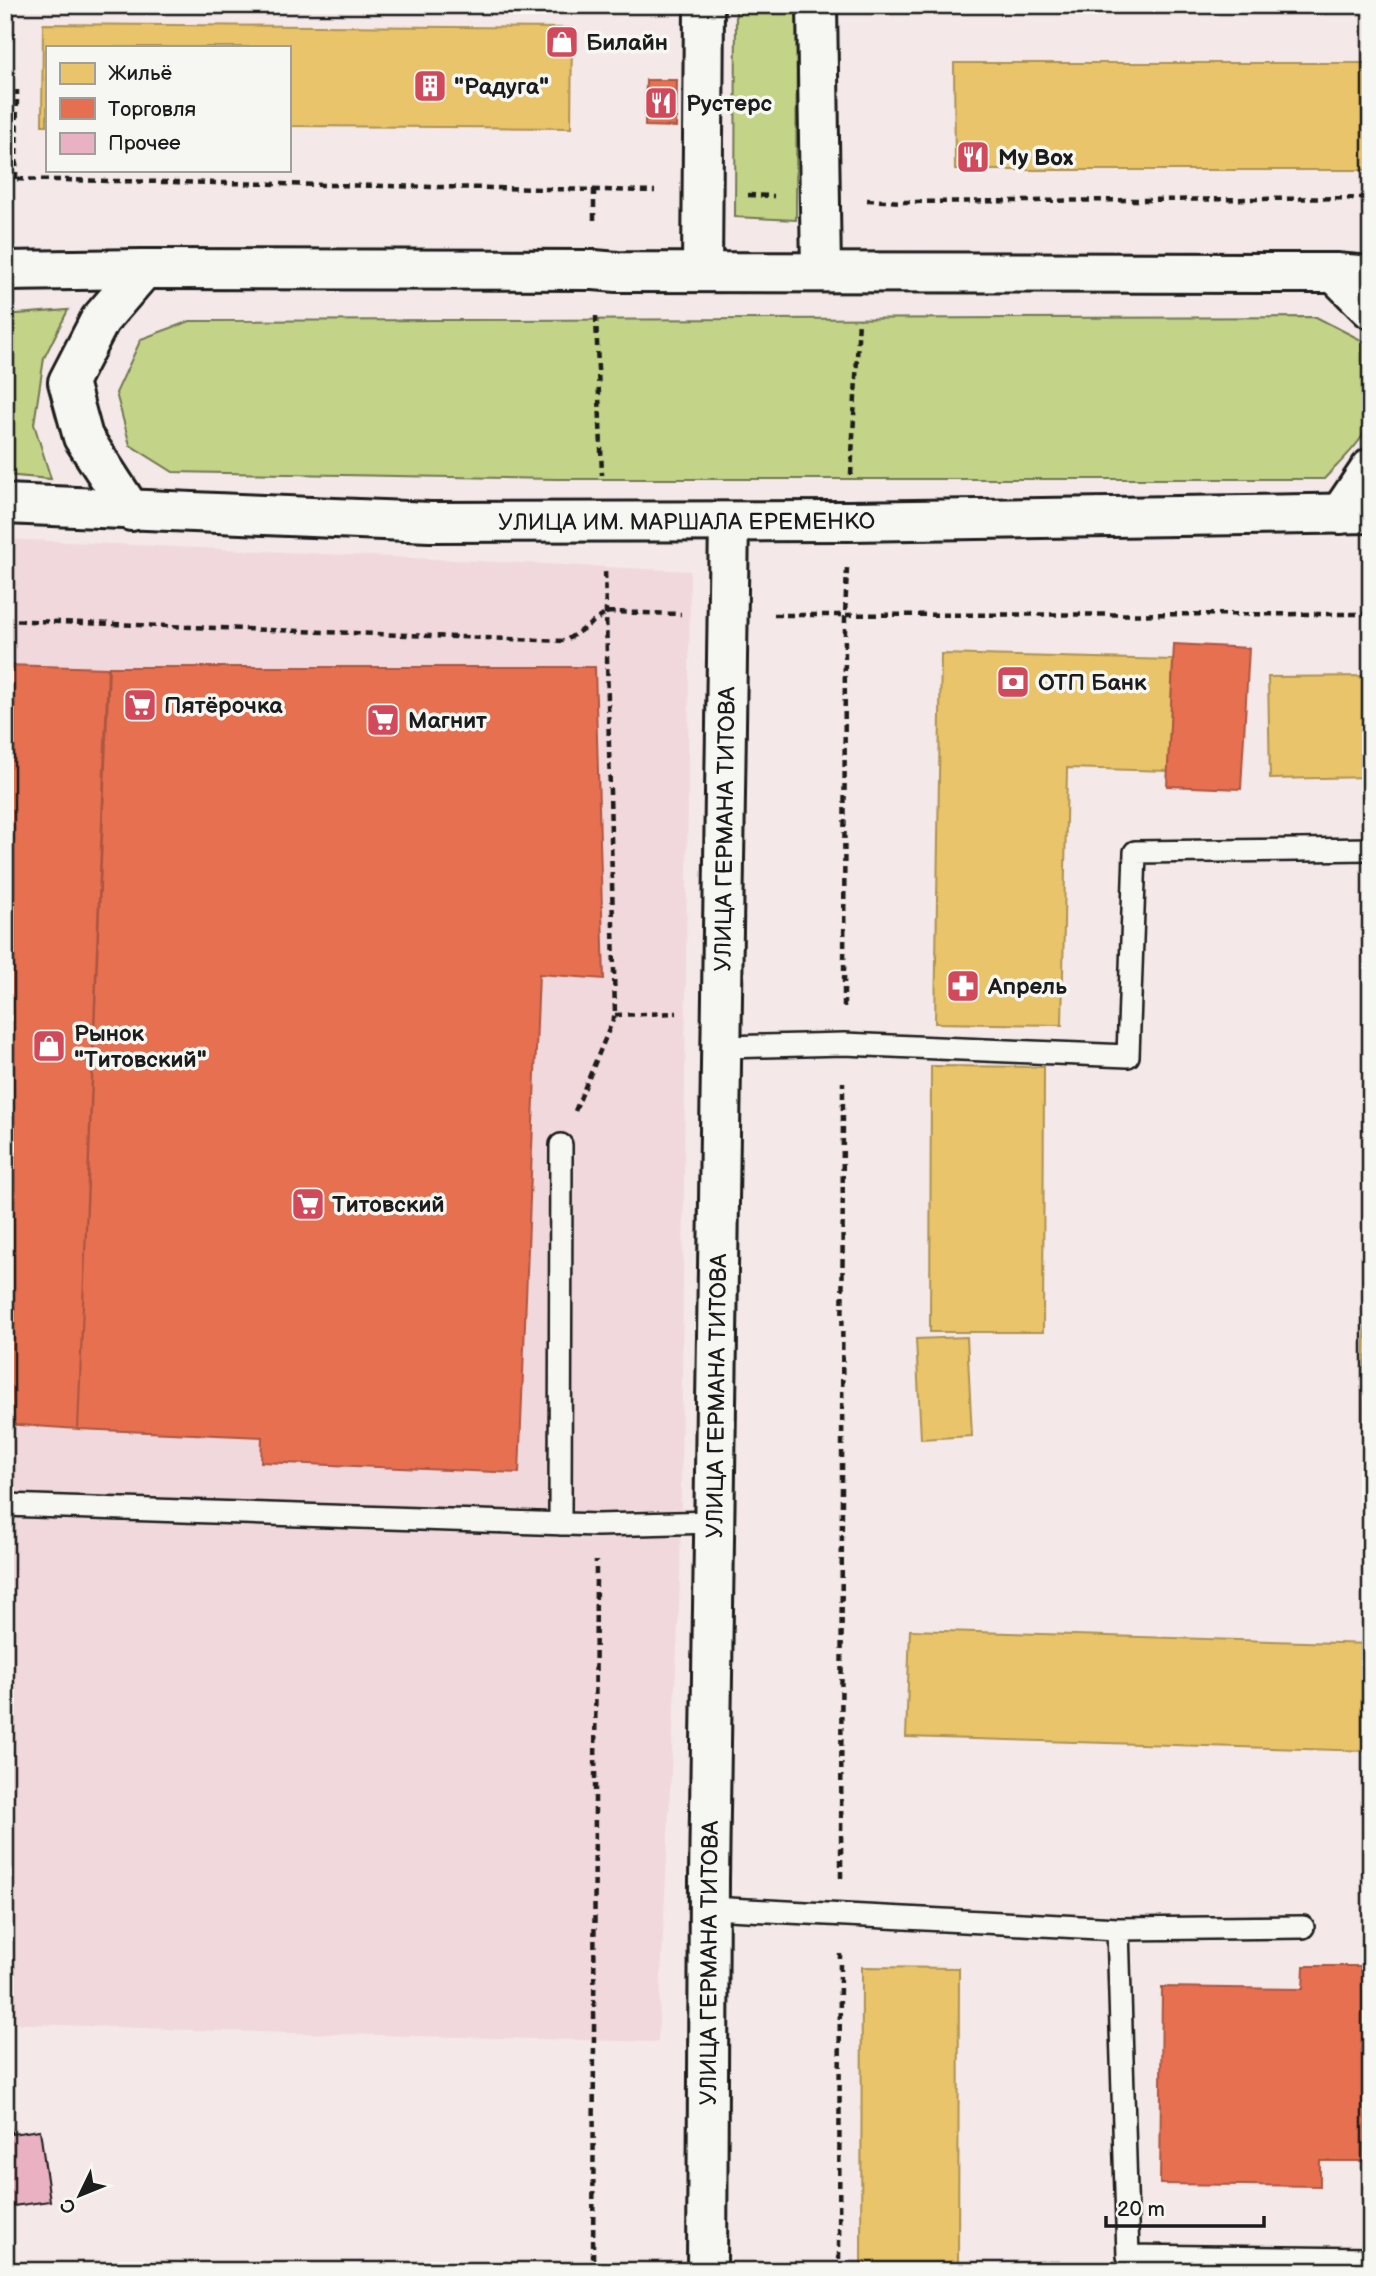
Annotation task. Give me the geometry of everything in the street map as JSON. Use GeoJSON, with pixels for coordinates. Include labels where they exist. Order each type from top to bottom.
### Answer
{"type":"FeatureCollection","features":[{"type":"Feature","properties":{"kind":"main road"},"geometry":{"type":"LineString","coordinates":[[702,272],[704,5]]}},
{"type":"Feature","properties":{"kind":"main road"},"geometry":{"type":"LineString","coordinates":[[817,5],[821,272]]}},
{"type":"Feature","properties":{"kind":"main road"},"geometry":{"type":"LineString","coordinates":[[131,511],[83,437],[68,382],[100,320],[144,269]]}},
{"type":"Feature","properties":{"kind":"main road"},"geometry":{"type":"LineString","coordinates":[[5,271],[594,270],[1353,274],[1371,309]]}},
{"type":"Feature","properties":{"kind":"main road"},"geometry":{"type":"LineString","coordinates":[[1356,514],[1371,468]]}},
{"type":"Feature","properties":{"kind":"main road","name":"УЛИЦА ИМ. МАРШАЛА ЕРЕМЕНКО"},"geometry":{"type":"LineString","coordinates":[[5,504],[430,522],[849,521],[1356,514]]}},
{"type":"Feature","properties":{"kind":"main road","name":"УЛИЦА ГЕРМАНА ТИТОВА"},"geometry":{"type":"LineString","coordinates":[[707,2271],[709,1908],[729,522]]}},
{"type":"Feature","properties":{"kind":"lane"},"geometry":{"type":"LineString","coordinates":[[723,1047],[844,1044],[1128,1056],[1135,852],[1371,849]]}},
{"type":"Feature","properties":{"kind":"lane"},"geometry":{"type":"LineString","coordinates":[[560,1524],[561,1145]]}},
{"type":"Feature","properties":{"kind":"lane"},"geometry":{"type":"LineString","coordinates":[[5,1505],[597,1525],[715,1522]]}},
{"type":"Feature","properties":{"kind":"lane"},"geometry":{"type":"LineString","coordinates":[[709,1908],[1118,1929],[1303,1927]]}},
{"type":"Feature","properties":{"kind":"lane"},"geometry":{"type":"LineString","coordinates":[[1118,1929],[1128,2256],[1371,2259]]}},
{"type":"Feature","properties":{"kind":"path"},"geometry":{"type":"LineString","coordinates":[[16,179],[17,90]]}},
{"type":"Feature","properties":{"kind":"path"},"geometry":{"type":"LineString","coordinates":[[5,179],[594,189],[821,198]]}},
{"type":"Feature","properties":{"kind":"path"},"geometry":{"type":"LineString","coordinates":[[561,1145],[615,1015],[608,612],[602,522],[594,189]]}},
{"type":"Feature","properties":{"kind":"path"},"geometry":{"type":"LineString","coordinates":[[841,1570],[845,616],[864,200],[905,202],[1371,198]]}},
{"type":"Feature","properties":{"kind":"path"},"geometry":{"type":"LineString","coordinates":[[5,621],[565,641],[608,612],[845,616],[1371,614]]}},
{"type":"Feature","properties":{"kind":"path"},"geometry":{"type":"LineString","coordinates":[[593,2271],[597,1525]]}},
{"type":"Feature","properties":{"kind":"shaded area"},"geometry":{"type":"Polygon","coordinates":[[[5,539],[690,571],[680,1584],[658,2042],[5,2023],[5,539]]]}},
{"type":"Feature","properties":{"kind":"green space"},"geometry":{"type":"Polygon","coordinates":[[[736,5],[797,5],[796,220],[735,217],[736,5]]]}},
{"type":"Feature","properties":{"kind":"green space"},"geometry":{"type":"Polygon","coordinates":[[[68,310],[44,358],[34,424],[51,479],[5,475],[5,315],[68,310]]]}},
{"type":"Feature","properties":{"kind":"green space"},"geometry":{"type":"Polygon","coordinates":[[[1316,317],[1365,342],[1372,391],[1369,417],[1361,438],[1324,479],[556,479],[173,472],[130,445],[116,393],[141,339],[190,321],[1316,317]]]}},
{"type":"Feature","properties":{"kind":"building: Жильё","name":"\"Радуга\""},"geometry":{"type":"Polygon","coordinates":[[[43,24],[572,28],[571,128],[290,126],[290,46],[46,46],[46,125],[42,125],[43,24]]]}},
{"type":"Feature","properties":{"kind":"building: Жильё"},"geometry":{"type":"Polygon","coordinates":[[[954,63],[1371,63],[1371,170],[955,170],[954,63]]]}},
{"type":"Feature","properties":{"kind":"building: Жильё"},"geometry":{"type":"Polygon","coordinates":[[[941,654],[1173,660],[1168,771],[1067,768],[1062,1025],[935,1023],[941,654]]]}},
{"type":"Feature","properties":{"kind":"building: Жильё"},"geometry":{"type":"Polygon","coordinates":[[[1371,676],[1371,777],[1270,779],[1268,677],[1371,676]]]}},
{"type":"Feature","properties":{"kind":"building: Жильё"},"geometry":{"type":"Polygon","coordinates":[[[1371,1065],[1371,1478],[1362,1478],[1371,1065]]]}},
{"type":"Feature","properties":{"kind":"building: Жильё"},"geometry":{"type":"Polygon","coordinates":[[[931,1066],[1044,1067],[1043,1332],[930,1332],[931,1066]]]}},
{"type":"Feature","properties":{"kind":"building: Жильё"},"geometry":{"type":"Polygon","coordinates":[[[967,1337],[972,1436],[921,1439],[916,1339],[967,1337]]]}},
{"type":"Feature","properties":{"kind":"building: Жильё"},"geometry":{"type":"Polygon","coordinates":[[[910,1630],[1371,1644],[1371,1751],[906,1737],[910,1630]]]}},
{"type":"Feature","properties":{"kind":"building: Жильё"},"geometry":{"type":"Polygon","coordinates":[[[862,1967],[959,1968],[958,2271],[861,2271],[862,1967]]]}},
{"type":"Feature","properties":{"kind":"building: Торговля","name":"Рустерс"},"geometry":{"type":"Polygon","coordinates":[[[646,80],[677,80],[676,127],[645,126],[646,80]]]}},
{"type":"Feature","properties":{"kind":"building: Торговля"},"geometry":{"type":"Polygon","coordinates":[[[1174,644],[1249,648],[1241,789],[1167,786],[1174,644]]]}},
{"type":"Feature","properties":{"kind":"building: Торговля","name":"Рынок \"Титовский\""},"geometry":{"type":"Polygon","coordinates":[[[5,665],[108,668],[78,1429],[5,1424],[5,665]]]}},
{"type":"Feature","properties":{"kind":"building: Торговля","name":"Титовский"},"geometry":{"type":"Polygon","coordinates":[[[109,667],[595,667],[604,979],[539,974],[519,1473],[261,1462],[262,1437],[78,1429],[109,667]]]}},
{"type":"Feature","properties":{"kind":"building: Торговля"},"geometry":{"type":"Polygon","coordinates":[[[1304,1966],[1371,1966],[1371,2161],[1320,2161],[1320,2186],[1160,2184],[1162,1987],[1303,1989],[1304,1966]]]}},
{"type":"Feature","properties":{"kind":"building: Прочее"},"geometry":{"type":"Polygon","coordinates":[[[5,2124],[10,2124],[12,2134],[40,2130],[50,2201],[5,2207],[5,2124]]]}},
{"type":"Feature","properties":{"kind":"place","name":"Билайн"},"geometry":{"type":"Point","coordinates":[562,42]}},
{"type":"Feature","properties":{"kind":"place","name":"\"Радуга\""},"geometry":{"type":"Point","coordinates":[430,86]}},
{"type":"Feature","properties":{"kind":"place","name":"Рустерс"},"geometry":{"type":"Point","coordinates":[661,103]}},
{"type":"Feature","properties":{"kind":"place","name":"My Box"},"geometry":{"type":"Point","coordinates":[973,157]}},
{"type":"Feature","properties":{"kind":"place","name":"ОТП Банк"},"geometry":{"type":"Point","coordinates":[1013,682]}},
{"type":"Feature","properties":{"kind":"place","name":"Пятёрочка"},"geometry":{"type":"Point","coordinates":[140,705]}},
{"type":"Feature","properties":{"kind":"place","name":"Магнит"},"geometry":{"type":"Point","coordinates":[383,720]}},
{"type":"Feature","properties":{"kind":"place","name":"Апрель"},"geometry":{"type":"Point","coordinates":[963,986]}},
{"type":"Feature","properties":{"kind":"place","name":"Рынок \"Титовский\""},"geometry":{"type":"Point","coordinates":[49,1046]}},
{"type":"Feature","properties":{"kind":"place","name":"Титовский"},"geometry":{"type":"Point","coordinates":[308,1204]}}]}
